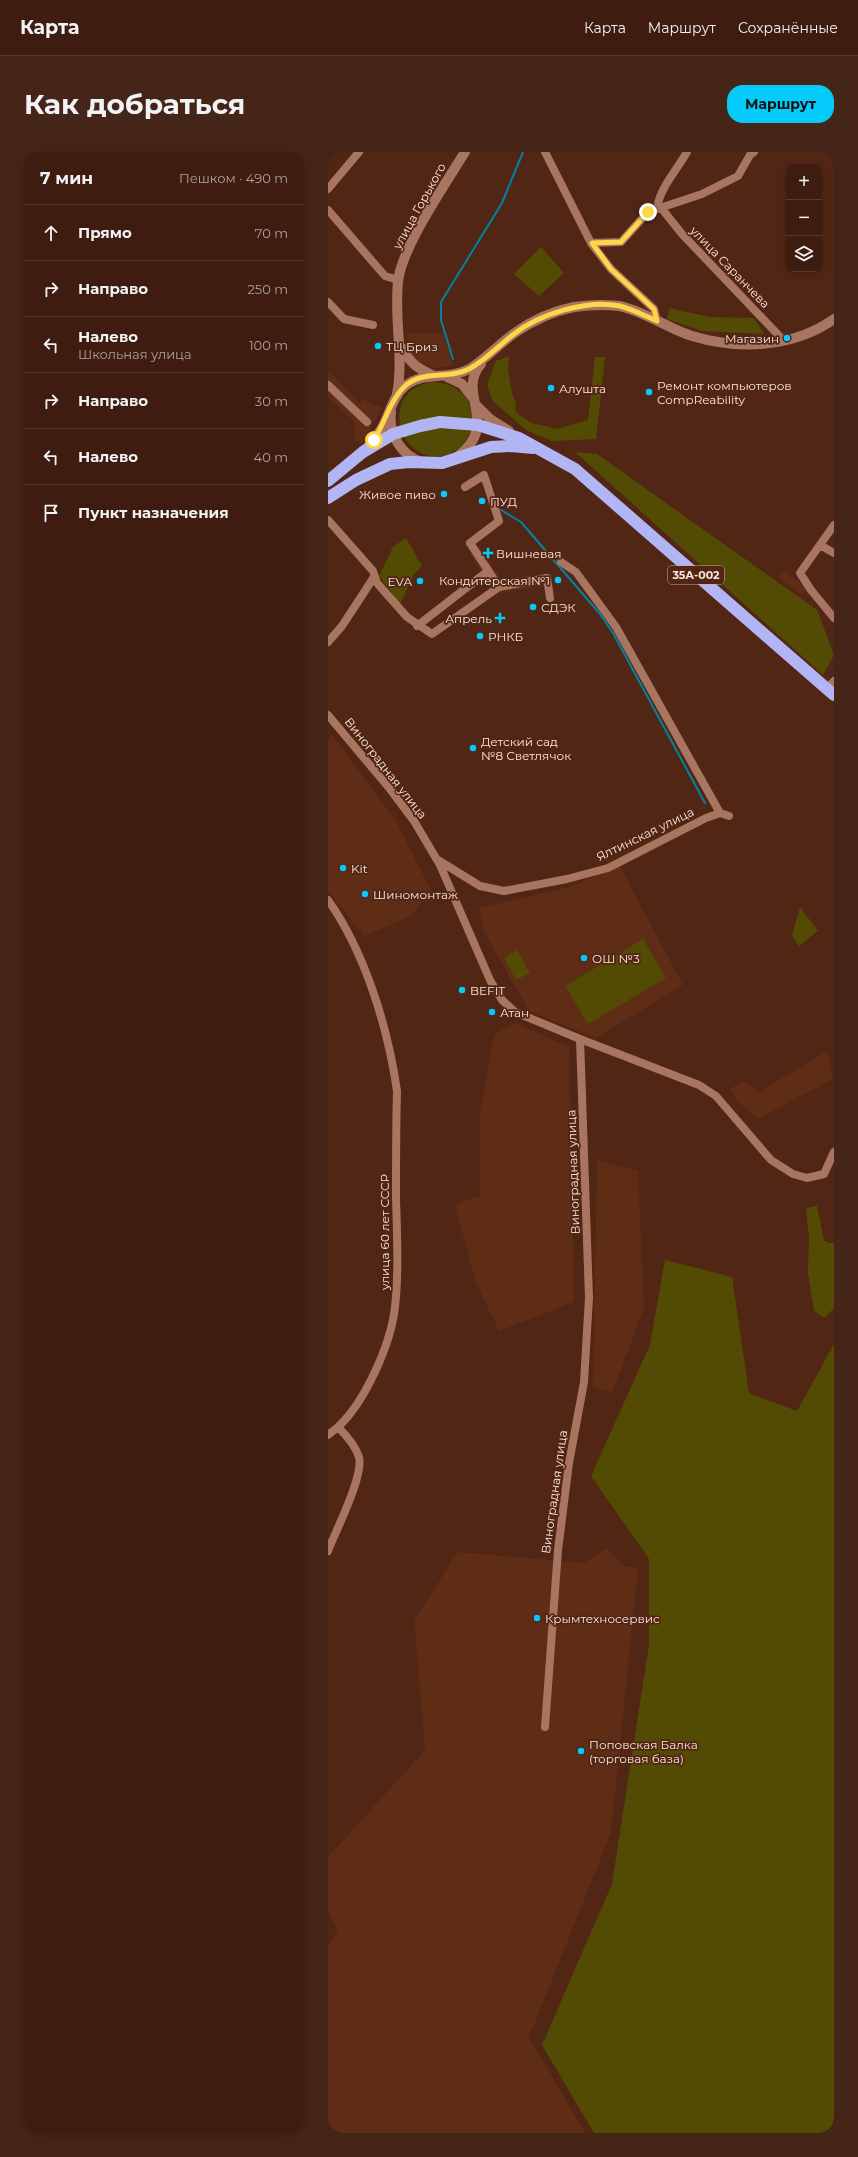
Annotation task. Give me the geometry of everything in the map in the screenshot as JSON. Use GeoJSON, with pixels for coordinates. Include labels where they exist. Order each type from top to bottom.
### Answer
{"type":"FeatureCollection","features":[{"type":"Feature","properties":{"kind":"highway","name":"35А-002"},"geometry":{"type":"LineString","coordinates":[[363,452],[393,434],[440,422],[478,425],[519,438],[575,469],[832,688]]}},
{"type":"Feature","properties":{"kind":"highway","name":"35А-002"},"geometry":{"type":"LineString","coordinates":[[328,498],[356,480],[390,464],[409,462],[442,463],[492,447],[511,446],[533,448],[556,458]]}},
{"type":"Feature","properties":{"kind":"highway"},"geometry":{"type":"LineString","coordinates":[[328,481],[363,452]]}},
{"type":"Feature","properties":{"kind":"main road","name":"улица Горького"},"geometry":{"type":"LineString","coordinates":[[395,400],[401,346],[396,311],[398,280],[406,252],[465,152]]}},
{"type":"Feature","properties":{"kind":"main road"},"geometry":{"type":"LineString","coordinates":[[454,459],[466,450],[474,438],[478,425],[476,404],[472,389],[473,378],[478,367],[488,356],[516,332],[538,320],[572,308],[600,305],[620,306],[691,336],[726,343],[763,344],[784,341],[818,330],[834,319]]}},
{"type":"Feature","properties":{"kind":"main road","name":"улица Горького"},"geometry":{"type":"LineString","coordinates":[[401,346],[409,361],[417,369],[432,375]]}},
{"type":"Feature","properties":{"kind":"main road"},"geometry":{"type":"LineString","coordinates":[[443,376],[459,374],[488,356]]}},
{"type":"Feature","properties":{"kind":"main road","name":"35А-002"},"geometry":{"type":"LineString","coordinates":[[428,463],[410,456],[397,443],[390,424],[395,400],[412,381],[432,375],[443,376],[462,384],[476,404],[498,425],[519,438]]}},
{"type":"Feature","properties":{"kind":"main road"},"geometry":{"type":"LineString","coordinates":[[363,452],[383,426],[395,400]]}},
{"type":"Feature","properties":{"kind":"street"},"geometry":{"type":"LineString","coordinates":[[328,189],[359,152]]}},
{"type":"Feature","properties":{"kind":"street"},"geometry":{"type":"LineString","coordinates":[[545,152],[592,243],[611,269],[654,309],[657,321]]}},
{"type":"Feature","properties":{"kind":"street"},"geometry":{"type":"LineString","coordinates":[[661,207],[658,204],[660,192],[674,174],[687,152]]}},
{"type":"Feature","properties":{"kind":"street"},"geometry":{"type":"LineString","coordinates":[[592,243],[621,242],[648,212],[702,194],[738,176],[750,155],[754,152]]}},
{"type":"Feature","properties":{"kind":"street","name":"улица Саранчева"},"geometry":{"type":"LineString","coordinates":[[661,207],[682,234],[784,341]]}},
{"type":"Feature","properties":{"kind":"street"},"geometry":{"type":"LineString","coordinates":[[328,210],[385,276],[398,280]]}},
{"type":"Feature","properties":{"kind":"street"},"geometry":{"type":"LineString","coordinates":[[328,302],[344,319],[373,325]]}},
{"type":"Feature","properties":{"kind":"street"},"geometry":{"type":"LineString","coordinates":[[328,385],[367,422]]}},
{"type":"Feature","properties":{"kind":"street"},"geometry":{"type":"LineString","coordinates":[[465,487],[484,475],[499,521],[470,543],[498,587]]}},
{"type":"Feature","properties":{"kind":"street"},"geometry":{"type":"LineString","coordinates":[[328,520],[374,574],[377,583],[407,617],[417,626],[432,634],[498,587],[547,578],[550,598]]}},
{"type":"Feature","properties":{"kind":"street"},"geometry":{"type":"LineString","coordinates":[[834,525],[800,573],[811,590],[834,618]]}},
{"type":"Feature","properties":{"kind":"street"},"geometry":{"type":"LineString","coordinates":[[820,545],[834,553]]}},
{"type":"Feature","properties":{"kind":"street"},"geometry":{"type":"LineString","coordinates":[[561,562],[576,572],[616,626],[720,813],[729,816]]}},
{"type":"Feature","properties":{"kind":"street"},"geometry":{"type":"LineString","coordinates":[[417,626],[488,571]]}},
{"type":"Feature","properties":{"kind":"street"},"geometry":{"type":"LineString","coordinates":[[328,642],[342,626],[374,574]]}},
{"type":"Feature","properties":{"kind":"street","name":"Виноградная улица"},"geometry":{"type":"LineString","coordinates":[[328,715],[414,821],[436,859],[464,916],[490,980],[502,1000],[514,1012],[580,1039],[589,1298],[584,1382],[569,1463],[558,1550],[545,1727]]}},
{"type":"Feature","properties":{"kind":"street","name":"Ялтинская улица"},"geometry":{"type":"LineString","coordinates":[[436,859],[480,886],[504,891],[567,879],[608,868],[706,818],[720,813]]}},
{"type":"Feature","properties":{"kind":"street","name":"улица 60 лет СССР"},"geometry":{"type":"LineString","coordinates":[[328,900],[347,928],[366,974],[389,1049],[397,1091],[397,1265],[395,1308],[391,1326],[372,1379],[355,1408],[338,1427],[328,1435]]}},
{"type":"Feature","properties":{"kind":"street"},"geometry":{"type":"LineString","coordinates":[[580,1039],[698,1085],[716,1096],[771,1160],[793,1174],[807,1178],[824,1174],[834,1152]]}},
{"type":"Feature","properties":{"kind":"street"},"geometry":{"type":"LineString","coordinates":[[328,1551],[358,1478],[359,1459],[350,1438],[338,1427]]}},
{"type":"Feature","properties":{"kind":"shaded area"},"geometry":{"type":"Polygon","coordinates":[[[541,247],[564,273],[539,296],[514,274],[541,247]]]}},
{"type":"Feature","properties":{"kind":"shaded area"},"geometry":{"type":"Polygon","coordinates":[[[669,308],[710,317],[754,318],[764,334],[702,331],[667,319],[669,308]]]}},
{"type":"Feature","properties":{"kind":"shaded area"},"geometry":{"type":"Polygon","coordinates":[[[406,333],[444,333],[453,366],[435,368],[413,359],[406,333]]]}},
{"type":"Feature","properties":{"kind":"shaded area"},"geometry":{"type":"Polygon","coordinates":[[[509,356],[508,370],[512,393],[516,403],[515,410],[519,415],[532,423],[557,429],[588,420],[595,357],[605,357],[596,439],[552,441],[526,430],[492,400],[487,384],[496,361],[509,356]]]}},
{"type":"Feature","properties":{"kind":"shaded area"},"geometry":{"type":"Polygon","coordinates":[[[328,371],[360,403],[364,399],[371,404],[382,407],[362,444],[355,440],[354,421],[328,397],[328,371]]]}},
{"type":"Feature","properties":{"kind":"shaded area"},"geometry":{"type":"Polygon","coordinates":[[[433,382],[448,385],[460,392],[469,403],[473,418],[447,417],[400,427],[400,410],[406,396],[417,387],[433,382]]]}},
{"type":"Feature","properties":{"kind":"shaded area"},"geometry":{"type":"Polygon","coordinates":[[[455,428],[471,431],[458,449],[449,454],[440,456],[430,456],[421,453],[404,437],[423,430],[455,428]]]}},
{"type":"Feature","properties":{"kind":"shaded area"},"geometry":{"type":"Polygon","coordinates":[[[575,452],[597,454],[817,610],[834,655],[823,675],[575,452]]]}},
{"type":"Feature","properties":{"kind":"shaded area"},"geometry":{"type":"Polygon","coordinates":[[[406,538],[422,566],[414,574],[400,604],[379,576],[393,547],[406,538]]]}},
{"type":"Feature","properties":{"kind":"shaded area"},"geometry":{"type":"Polygon","coordinates":[[[479,546],[501,580],[546,573],[547,585],[497,594],[470,554],[479,546]]]}},
{"type":"Feature","properties":{"kind":"shaded area"},"geometry":{"type":"Polygon","coordinates":[[[784,570],[807,589],[803,595],[778,577],[784,570]]]}},
{"type":"Feature","properties":{"kind":"shaded area"},"geometry":{"type":"Polygon","coordinates":[[[332,735],[396,821],[431,890],[411,916],[364,936],[328,891],[328,738],[332,735]]]}},
{"type":"Feature","properties":{"kind":"shaded area","name":"ОШ №3"},"geometry":{"type":"Polygon","coordinates":[[[619,865],[683,985],[596,1038],[529,1011],[484,932],[479,908],[570,887],[619,865]]]}},
{"type":"Feature","properties":{"kind":"shaded area"},"geometry":{"type":"Polygon","coordinates":[[[800,907],[818,931],[799,946],[792,935],[800,907]]]}},
{"type":"Feature","properties":{"kind":"shaded area"},"geometry":{"type":"Polygon","coordinates":[[[643,939],[666,978],[588,1024],[565,986],[643,939]]]}},
{"type":"Feature","properties":{"kind":"shaded area"},"geometry":{"type":"Polygon","coordinates":[[[517,950],[530,973],[516,980],[504,958],[517,950]]]}},
{"type":"Feature","properties":{"kind":"shaded area"},"geometry":{"type":"Polygon","coordinates":[[[515,1023],[569,1047],[574,1302],[499,1331],[476,1283],[455,1205],[480,1196],[480,1113],[494,1034],[515,1023]]]}},
{"type":"Feature","properties":{"kind":"shaded area"},"geometry":{"type":"Polygon","coordinates":[[[827,1051],[833,1079],[758,1119],[737,1101],[730,1089],[743,1081],[759,1092],[827,1051]]]}},
{"type":"Feature","properties":{"kind":"shaded area"},"geometry":{"type":"Polygon","coordinates":[[[597,1160],[638,1171],[644,1308],[612,1393],[593,1387],[597,1160]]]}},
{"type":"Feature","properties":{"kind":"shaded area"},"geometry":{"type":"Polygon","coordinates":[[[817,1206],[824,1240],[829,1243],[834,1243],[834,1308],[824,1318],[814,1311],[808,1273],[809,1237],[806,1208],[817,1206]]]}},
{"type":"Feature","properties":{"kind":"shaded area"},"geometry":{"type":"Polygon","coordinates":[[[665,1260],[732,1277],[749,1393],[797,1411],[834,1344],[834,2133],[594,2133],[542,2045],[612,1884],[649,1645],[649,1559],[591,1476],[650,1345],[665,1260]]]}},
{"type":"Feature","properties":{"kind":"shaded area"},"geometry":{"type":"Polygon","coordinates":[[[606,1548],[623,1566],[638,1568],[611,1833],[529,2037],[585,2133],[328,2133],[328,1947],[338,1931],[328,1910],[328,1857],[425,1750],[414,1620],[458,1552],[585,1563],[606,1548]]]}},
{"type":"Feature","properties":{"kind":"waterway"},"geometry":{"type":"LineString","coordinates":[[453,359],[441,320],[441,302],[502,203],[523,152]]}},
{"type":"Feature","properties":{"kind":"waterway"},"geometry":{"type":"LineString","coordinates":[[501,510],[521,522],[600,614],[613,633],[705,803]]}},
{"type":"Feature","properties":{"kind":"place","name":"Магазин"},"geometry":{"type":"Point","coordinates":[787,338]}},
{"type":"Feature","properties":{"kind":"place","name":"ТЦ Бриз"},"geometry":{"type":"Point","coordinates":[378,346]}},
{"type":"Feature","properties":{"kind":"place","name":"Алушта"},"geometry":{"type":"Point","coordinates":[551,388]}},
{"type":"Feature","properties":{"kind":"place","name":"Ремонт компьютеров CompReability"},"geometry":{"type":"Point","coordinates":[649,392]}},
{"type":"Feature","properties":{"kind":"place","name":"Живое пиво"},"geometry":{"type":"Point","coordinates":[444,494]}},
{"type":"Feature","properties":{"kind":"place","name":"ПУД"},"geometry":{"type":"Point","coordinates":[482,501]}},
{"type":"Feature","properties":{"kind":"place","name":"Вишневая"},"geometry":{"type":"Point","coordinates":[488,553]}},
{"type":"Feature","properties":{"kind":"place","name":"Кондитерская №1"},"geometry":{"type":"Point","coordinates":[558,580]}},
{"type":"Feature","properties":{"kind":"place","name":"EVA"},"geometry":{"type":"Point","coordinates":[420,581]}},
{"type":"Feature","properties":{"kind":"place","name":"СДЭК"},"geometry":{"type":"Point","coordinates":[533,607]}},
{"type":"Feature","properties":{"kind":"place","name":"Апрель"},"geometry":{"type":"Point","coordinates":[500,618]}},
{"type":"Feature","properties":{"kind":"place","name":"РНКБ"},"geometry":{"type":"Point","coordinates":[480,636]}},
{"type":"Feature","properties":{"kind":"place","name":"Детский сад №8 Светлячок"},"geometry":{"type":"Point","coordinates":[473,748]}},
{"type":"Feature","properties":{"kind":"place","name":"Kit"},"geometry":{"type":"Point","coordinates":[343,868]}},
{"type":"Feature","properties":{"kind":"place","name":"Шиномонтаж"},"geometry":{"type":"Point","coordinates":[365,894]}},
{"type":"Feature","properties":{"kind":"place","name":"ОШ №3"},"geometry":{"type":"Point","coordinates":[584,958]}},
{"type":"Feature","properties":{"kind":"place","name":"BEFIT"},"geometry":{"type":"Point","coordinates":[462,990]}},
{"type":"Feature","properties":{"kind":"place","name":"Атан"},"geometry":{"type":"Point","coordinates":[492,1012]}},
{"type":"Feature","properties":{"kind":"place","name":"Крымтехносервис"},"geometry":{"type":"Point","coordinates":[537,1618]}},
{"type":"Feature","properties":{"kind":"place","name":"Поповская Балка (торговая база)"},"geometry":{"type":"Point","coordinates":[581,1751]}},
{"type":"Feature","properties":{"kind":"route"},"geometry":{"type":"LineString","coordinates":[[374,440],[383,426],[397,395],[412,381],[432,375],[443,376],[459,374],[470,369],[516,332],[538,320],[572,308],[600,305],[620,306],[657,321],[654,309],[611,269],[592,243],[621,242],[648,212]]}}]}
